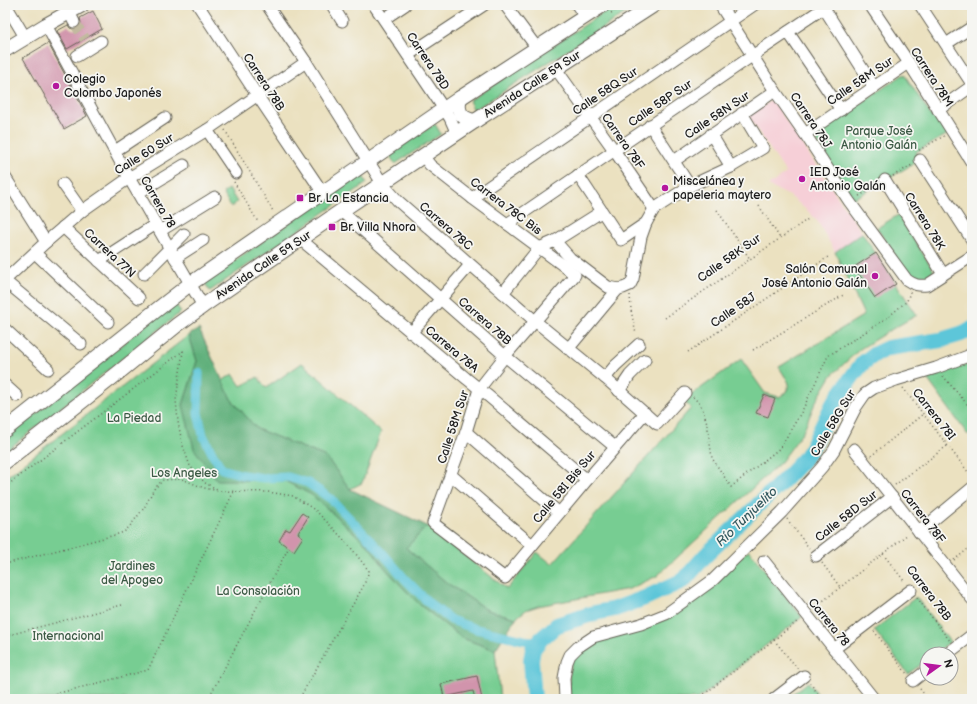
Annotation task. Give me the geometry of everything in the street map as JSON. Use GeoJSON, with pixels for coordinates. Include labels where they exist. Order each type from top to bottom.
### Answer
{"type":"FeatureCollection","features":[{"type":"Feature","properties":{"kind":"main road"},"geometry":{"type":"LineString","coordinates":[[5,50],[46,25],[72,17],[82,5]]}},
{"type":"Feature","properties":{"kind":"main road","name":"Avenida Calle 59 Sur"},"geometry":{"type":"LineString","coordinates":[[5,430],[190,284],[460,98],[603,5]]}},
{"type":"Feature","properties":{"kind":"main road","name":"Avenida Calle 59 Sur"},"geometry":{"type":"LineString","coordinates":[[5,462],[203,306],[382,183],[654,5]]}},
{"type":"Feature","properties":{"kind":"main road"},"geometry":{"type":"LineString","coordinates":[[460,98],[458,105],[463,117],[468,120],[475,121]]}},
{"type":"Feature","properties":{"kind":"street"},"geometry":{"type":"LineString","coordinates":[[6,5],[25,37]]}},
{"type":"Feature","properties":{"kind":"street","name":"Carrera 78B"},"geometry":{"type":"LineString","coordinates":[[198,5],[323,193]]}},
{"type":"Feature","properties":{"kind":"street","name":"Carrera 78C"},"geometry":{"type":"LineString","coordinates":[[268,5],[306,62],[382,183],[398,201],[535,321],[605,378],[657,424],[685,393]]}},
{"type":"Feature","properties":{"kind":"street"},"geometry":{"type":"LineString","coordinates":[[332,5],[342,22]]}},
{"type":"Feature","properties":{"kind":"street","name":"Carrera 78D"},"geometry":{"type":"LineString","coordinates":[[374,5],[450,118],[456,134]]}},
{"type":"Feature","properties":{"kind":"street"},"geometry":{"type":"LineString","coordinates":[[408,55],[484,5]]}},
{"type":"Feature","properties":{"kind":"street"},"geometry":{"type":"LineString","coordinates":[[505,5],[537,48]]}},
{"type":"Feature","properties":{"kind":"street"},"geometry":{"type":"LineString","coordinates":[[577,5],[585,17]]}},
{"type":"Feature","properties":{"kind":"street","name":"Carrera 78J"},"geometry":{"type":"LineString","coordinates":[[720,5],[775,91],[849,201],[899,270],[907,280],[913,284]]}},
{"type":"Feature","properties":{"kind":"street","name":"Calle 58Q Sur"},"geometry":{"type":"LineString","coordinates":[[472,198],[754,5]]}},
{"type":"Feature","properties":{"kind":"street","name":"Carrera 78M"},"geometry":{"type":"LineString","coordinates":[[870,5],[952,131],[969,150],[972,163]]}},
{"type":"Feature","properties":{"kind":"street"},"geometry":{"type":"LineString","coordinates":[[384,19],[401,6]]}},
{"type":"Feature","properties":{"kind":"street"},"geometry":{"type":"LineString","coordinates":[[825,6],[874,87]]}},
{"type":"Feature","properties":{"kind":"street","name":"Calle 58P Sur"},"geometry":{"type":"LineString","coordinates":[[507,224],[825,6]]}},
{"type":"Feature","properties":{"kind":"street"},"geometry":{"type":"LineString","coordinates":[[924,6],[972,85],[938,110]]}},
{"type":"Feature","properties":{"kind":"street","name":"Carrera 78"},"geometry":{"type":"LineString","coordinates":[[46,25],[129,178],[203,306]]}},
{"type":"Feature","properties":{"kind":"street"},"geometry":{"type":"LineString","coordinates":[[946,44],[972,26]]}},
{"type":"Feature","properties":{"kind":"street"},"geometry":{"type":"LineString","coordinates":[[788,32],[841,110]]}},
{"type":"Feature","properties":{"kind":"street"},"geometry":{"type":"LineString","coordinates":[[77,56],[87,44],[101,41]]}},
{"type":"Feature","properties":{"kind":"street","name":"Calle 60 Sur"},"geometry":{"type":"LineString","coordinates":[[5,281],[46,242],[82,211],[129,178],[209,132],[257,95],[306,62]]}},
{"type":"Feature","properties":{"kind":"street","name":"Calle 58M Sur"},"geometry":{"type":"LineString","coordinates":[[805,134],[909,63]]}},
{"type":"Feature","properties":{"kind":"street","name":"Carrera 78F"},"geometry":{"type":"LineString","coordinates":[[556,69],[614,150],[654,210]]}},
{"type":"Feature","properties":{"kind":"street","name":"Calle 58N Sur"},"geometry":{"type":"LineString","coordinates":[[674,161],[775,91]]}},
{"type":"Feature","properties":{"kind":"street"},"geometry":{"type":"LineString","coordinates":[[554,241],[566,262],[608,287],[618,289],[630,285],[633,279],[640,237],[654,210],[690,186],[763,148],[742,113]]}},
{"type":"Feature","properties":{"kind":"street"},"geometry":{"type":"LineString","coordinates":[[114,151],[165,118]]}},
{"type":"Feature","properties":{"kind":"street"},"geometry":{"type":"LineString","coordinates":[[650,126],[690,186]]}},
{"type":"Feature","properties":{"kind":"street"},"geometry":{"type":"LineString","coordinates":[[209,132],[236,172]]}},
{"type":"Feature","properties":{"kind":"street"},"geometry":{"type":"LineString","coordinates":[[711,134],[731,166]]}},
{"type":"Feature","properties":{"kind":"street","name":"Carrera 78C Bis"},"geometry":{"type":"LineString","coordinates":[[423,156],[430,165],[539,248],[566,262],[575,275]]}},
{"type":"Feature","properties":{"kind":"street"},"geometry":{"type":"LineString","coordinates":[[920,160],[972,240]]}},
{"type":"Feature","properties":{"kind":"street"},"geometry":{"type":"LineString","coordinates":[[138,193],[184,165]]}},
{"type":"Feature","properties":{"kind":"street"},"geometry":{"type":"LineString","coordinates":[[578,175],[601,212],[621,240],[646,223]]}},
{"type":"Feature","properties":{"kind":"street"},"geometry":{"type":"LineString","coordinates":[[5,177],[46,242]]}},
{"type":"Feature","properties":{"kind":"street","name":"Carrera 78K"},"geometry":{"type":"LineString","coordinates":[[885,180],[943,274]]}},
{"type":"Feature","properties":{"kind":"street"},"geometry":{"type":"LineString","coordinates":[[63,184],[82,211]]}},
{"type":"Feature","properties":{"kind":"street"},"geometry":{"type":"LineString","coordinates":[[99,261],[215,196]]}},
{"type":"Feature","properties":{"kind":"street","name":"Carrera 78B"},"geometry":{"type":"LineString","coordinates":[[341,211],[505,356],[616,447]]}},
{"type":"Feature","properties":{"kind":"street"},"geometry":{"type":"LineString","coordinates":[[503,293],[539,248],[554,241],[601,212]]}},
{"type":"Feature","properties":{"kind":"street","name":"Carrera 77N"},"geometry":{"type":"LineString","coordinates":[[63,227],[139,298]]}},
{"type":"Feature","properties":{"kind":"street"},"geometry":{"type":"LineString","coordinates":[[173,254],[184,234]]}},
{"type":"Feature","properties":{"kind":"street","name":"Carrera 78A"},"geometry":{"type":"LineString","coordinates":[[300,239],[349,283],[411,333],[449,368],[479,389],[587,480]]}},
{"type":"Feature","properties":{"kind":"street"},"geometry":{"type":"LineString","coordinates":[[144,274],[173,254],[203,240]]}},
{"type":"Feature","properties":{"kind":"street"},"geometry":{"type":"LineString","coordinates":[[35,253],[108,322]]}},
{"type":"Feature","properties":{"kind":"street"},"geometry":{"type":"LineString","coordinates":[[913,284],[920,286],[927,285],[972,256]]}},
{"type":"Feature","properties":{"kind":"street"},"geometry":{"type":"LineString","coordinates":[[411,333],[470,265]]}},
{"type":"Feature","properties":{"kind":"street","name":"Calle 58M Sur"},"geometry":{"type":"LineString","coordinates":[[505,578],[433,523],[466,432],[479,389],[505,356],[575,275]]}},
{"type":"Feature","properties":{"kind":"street"},"geometry":{"type":"LineString","coordinates":[[5,281],[81,344]]}},
{"type":"Feature","properties":{"kind":"street"},"geometry":{"type":"LineString","coordinates":[[568,349],[618,289]]}},
{"type":"Feature","properties":{"kind":"street"},"geometry":{"type":"LineString","coordinates":[[5,329],[48,369]]}},
{"type":"Feature","properties":{"kind":"street"},"geometry":{"type":"LineString","coordinates":[[605,378],[615,366],[639,344]]}},
{"type":"Feature","properties":{"kind":"street","name":"Calle 58G Sur"},"geometry":{"type":"LineString","coordinates":[[565,699],[564,678],[567,662],[578,647],[593,637],[641,624],[666,614],[713,580],[782,512],[822,467],[834,450],[856,407],[865,394],[874,388],[936,368],[968,356],[972,353]]}},
{"type":"Feature","properties":{"kind":"street"},"geometry":{"type":"LineString","coordinates":[[619,391],[630,375],[645,360]]}},
{"type":"Feature","properties":{"kind":"street"},"geometry":{"type":"LineString","coordinates":[[5,385],[18,396]]}},
{"type":"Feature","properties":{"kind":"street","name":"Calle 58I Bis Sur"},"geometry":{"type":"LineString","coordinates":[[505,578],[587,480],[645,414]]}},
{"type":"Feature","properties":{"kind":"street"},"geometry":{"type":"LineString","coordinates":[[466,432],[559,513]]}},
{"type":"Feature","properties":{"kind":"street","name":"Carrera 78F"},"geometry":{"type":"LineString","coordinates":[[854,449],[972,599]]}},
{"type":"Feature","properties":{"kind":"street"},"geometry":{"type":"LineString","coordinates":[[451,475],[532,545]]}},
{"type":"Feature","properties":{"kind":"street"},"geometry":{"type":"LineString","coordinates":[[919,532],[972,488]]}},
{"type":"Feature","properties":{"kind":"street","name":"Calle 58D Sur"},"geometry":{"type":"LineString","coordinates":[[816,556],[890,494]]}},
{"type":"Feature","properties":{"kind":"street","name":"Carrera 78"},"geometry":{"type":"LineString","coordinates":[[764,561],[874,699]]}},
{"type":"Feature","properties":{"kind":"street"},"geometry":{"type":"LineString","coordinates":[[834,649],[911,590]]}},
{"type":"Feature","properties":{"kind":"street"},"geometry":{"type":"LineString","coordinates":[[958,646],[972,635]]}},
{"type":"Feature","properties":{"kind":"street"},"geometry":{"type":"LineString","coordinates":[[774,699],[804,676]]}},
{"type":"Feature","properties":{"kind":"street"},"geometry":{"type":"LineString","coordinates":[[913,681],[919,676]]}},
{"type":"Feature","properties":{"kind":"path"},"geometry":{"type":"LineString","coordinates":[[209,132],[223,127],[273,211]]}},
{"type":"Feature","properties":{"kind":"path"},"geometry":{"type":"LineString","coordinates":[[849,201],[920,160],[916,152],[952,131]]}},
{"type":"Feature","properties":{"kind":"path"},"geometry":{"type":"LineString","coordinates":[[759,206],[780,238]]}},
{"type":"Feature","properties":{"kind":"path"},"geometry":{"type":"LineString","coordinates":[[717,210],[750,259]]}},
{"type":"Feature","properties":{"kind":"path","name":"Calle 58K Sur"},"geometry":{"type":"LineString","coordinates":[[665,318],[808,219]]}},
{"type":"Feature","properties":{"kind":"path","name":"Calle 58J"},"geometry":{"type":"LineString","coordinates":[[688,352],[828,257]]}},
{"type":"Feature","properties":{"kind":"path"},"geometry":{"type":"LineString","coordinates":[[685,393],[694,398],[700,405],[707,423],[712,458],[731,486],[780,448],[802,411],[828,356],[887,318],[906,301],[913,284]]}},
{"type":"Feature","properties":{"kind":"path"},"geometry":{"type":"LineString","coordinates":[[630,285],[631,310],[634,328],[639,344]]}},
{"type":"Feature","properties":{"kind":"path"},"geometry":{"type":"LineString","coordinates":[[753,350],[845,294]]}},
{"type":"Feature","properties":{"kind":"path"},"geometry":{"type":"LineString","coordinates":[[5,488],[183,351],[176,400],[182,443],[190,466],[205,483],[219,491]]}},
{"type":"Feature","properties":{"kind":"path"},"geometry":{"type":"LineString","coordinates":[[936,368],[972,410]]}},
{"type":"Feature","properties":{"kind":"path","name":"Carrera 78I"},"geometry":{"type":"LineString","coordinates":[[896,380],[972,477]]}},
{"type":"Feature","properties":{"kind":"path"},"geometry":{"type":"LineString","coordinates":[[864,462],[923,414]]}},
{"type":"Feature","properties":{"kind":"path","name":"Calle 58D Sur"},"geometry":{"type":"LineString","coordinates":[[890,494],[947,446]]}},
{"type":"Feature","properties":{"kind":"path"},"geometry":{"type":"LineString","coordinates":[[5,564],[124,532],[144,508],[154,488],[163,480],[182,479],[204,488],[219,491],[268,492],[293,496],[315,510],[352,549],[369,571],[364,586],[299,699]]}},
{"type":"Feature","properties":{"kind":"path"},"geometry":{"type":"LineString","coordinates":[[36,699],[148,670],[234,491]]}},
{"type":"Feature","properties":{"kind":"path"},"geometry":{"type":"LineString","coordinates":[[946,566],[972,546]]}},
{"type":"Feature","properties":{"kind":"path"},"geometry":{"type":"LineString","coordinates":[[208,699],[288,549]]}},
{"type":"Feature","properties":{"kind":"path","name":"Carrera 78B"},"geometry":{"type":"LineString","coordinates":[[883,554],[911,590],[948,646]]}},
{"type":"Feature","properties":{"kind":"path"},"geometry":{"type":"LineString","coordinates":[[5,636],[122,605]]}},
{"type":"Feature","properties":{"kind":"path"},"geometry":{"type":"LineString","coordinates":[[868,623],[928,699]]}},
{"type":"Feature","properties":{"kind":"shaded area","name":"IED José Antonio Galán"},"geometry":{"type":"Polygon","coordinates":[[[772,100],[862,233],[835,252],[818,222],[810,213],[790,196],[768,186],[786,173],[748,116],[772,100]]]}},
{"type":"Feature","properties":{"kind":"green space"},"geometry":{"type":"Polygon","coordinates":[[[615,5],[638,5],[474,110],[469,101],[615,5]]]}},
{"type":"Feature","properties":{"kind":"green space","name":"Parque José Antonio Galán"},"geometry":{"type":"Polygon","coordinates":[[[904,74],[932,117],[936,115],[948,134],[916,152],[920,160],[853,199],[813,135],[904,74]]]}},
{"type":"Feature","properties":{"kind":"green space"},"geometry":{"type":"Polygon","coordinates":[[[435,124],[441,134],[395,164],[389,154],[435,124]]]}},
{"type":"Feature","properties":{"kind":"green space"},"geometry":{"type":"Polygon","coordinates":[[[361,173],[367,183],[210,291],[204,282],[361,173]]]}},
{"type":"Feature","properties":{"kind":"green space"},"geometry":{"type":"Polygon","coordinates":[[[229,189],[237,202],[231,207],[223,193],[229,189]]]}},
{"type":"Feature","properties":{"kind":"green space"},"geometry":{"type":"Polygon","coordinates":[[[898,215],[934,271],[920,281],[908,277],[877,228],[898,215]]]}},
{"type":"Feature","properties":{"kind":"green space"},"geometry":{"type":"Polygon","coordinates":[[[862,233],[917,315],[860,349],[832,375],[815,403],[803,432],[781,462],[657,576],[629,589],[538,606],[526,610],[516,618],[487,610],[447,583],[406,548],[427,526],[507,589],[537,552],[552,564],[691,408],[683,401],[741,359],[765,393],[779,397],[787,392],[789,383],[779,367],[864,315],[835,252],[862,233]]]}},
{"type":"Feature","properties":{"kind":"green space"},"geometry":{"type":"Polygon","coordinates":[[[174,302],[181,312],[5,452],[5,439],[174,302]]]}},
{"type":"Feature","properties":{"kind":"green space"},"geometry":{"type":"Polygon","coordinates":[[[199,329],[231,399],[257,429],[326,457],[350,489],[427,526],[406,548],[447,583],[487,610],[516,618],[495,650],[462,638],[420,605],[385,568],[369,546],[312,495],[285,481],[217,480],[194,449],[183,405],[197,361],[189,335],[199,329]]]}},
{"type":"Feature","properties":{"kind":"green space","name":"Jardines del Apogeo"},"geometry":{"type":"Polygon","coordinates":[[[189,335],[197,361],[183,405],[217,479],[285,481],[312,495],[369,546],[385,568],[420,605],[462,638],[495,650],[500,699],[5,699],[5,478],[189,335]]]}},
{"type":"Feature","properties":{"kind":"green space"},"geometry":{"type":"Polygon","coordinates":[[[972,362],[972,431],[968,435],[926,377],[946,372],[972,362]]]}},
{"type":"Feature","properties":{"kind":"green space"},"geometry":{"type":"Polygon","coordinates":[[[302,363],[381,432],[362,483],[350,489],[326,457],[257,429],[231,399],[222,381],[233,374],[241,386],[258,377],[266,388],[302,363]]]}},
{"type":"Feature","properties":{"kind":"green space"},"geometry":{"type":"Polygon","coordinates":[[[749,550],[802,617],[698,699],[570,699],[569,677],[572,661],[583,648],[602,638],[662,620],[749,550]]]}},
{"type":"Feature","properties":{"kind":"green space"},"geometry":{"type":"Polygon","coordinates":[[[916,597],[950,642],[945,646],[919,646],[919,666],[908,674],[874,630],[916,597]]]}},
{"type":"Feature","properties":{"kind":"green space"},"geometry":{"type":"Polygon","coordinates":[[[808,682],[822,699],[787,699],[808,682]]]}},
{"type":"Feature","properties":{"kind":"building"},"geometry":{"type":"Polygon","coordinates":[[[93,11],[102,29],[67,49],[57,31],[68,25],[73,29],[77,28],[81,23],[80,18],[93,11]]]}},
{"type":"Feature","properties":{"kind":"building","name":"Colegio Colombo Japonés"},"geometry":{"type":"Polygon","coordinates":[[[48,43],[87,116],[64,129],[23,58],[48,43]]]}},
{"type":"Feature","properties":{"kind":"building","name":"Salón Comunal José Antonio Galán"},"geometry":{"type":"Polygon","coordinates":[[[876,253],[896,284],[875,298],[854,267],[876,253]]]}},
{"type":"Feature","properties":{"kind":"building"},"geometry":{"type":"Polygon","coordinates":[[[764,395],[775,399],[768,417],[756,413],[764,395]]]}},
{"type":"Feature","properties":{"kind":"building"},"geometry":{"type":"Polygon","coordinates":[[[302,513],[308,517],[298,533],[303,537],[294,551],[279,541],[286,529],[290,531],[302,513]]]}},
{"type":"Feature","properties":{"kind":"building"},"geometry":{"type":"Polygon","coordinates":[[[477,676],[482,699],[475,699],[473,691],[444,697],[441,684],[477,676]]]}},
{"type":"Feature","properties":{"kind":"waterway","name":"Río Tunjuelito"},"geometry":{"type":"LineString","coordinates":[[534,699],[531,660],[533,649],[541,639],[557,625],[595,613],[615,609],[645,598],[684,580],[705,556],[804,459],[813,445],[833,404],[863,363],[875,354],[888,348],[941,340],[972,329]]}},
{"type":"Feature","properties":{"kind":"waterway"},"geometry":{"type":"LineString","coordinates":[[199,373],[198,413],[203,435],[222,469],[243,475],[264,478],[288,477],[308,483],[331,499],[379,549],[405,579],[429,603],[451,620],[476,629],[538,642]]}},
{"type":"Feature","properties":{"kind":"tunnel"},"geometry":{"type":"LineString","coordinates":[[74,22],[85,39]]}},
{"type":"Feature","properties":{"kind":"place","name":"Colegio Colombo Japonés"},"geometry":{"type":"Point","coordinates":[56,86]}},
{"type":"Feature","properties":{"kind":"place","name":"IED José Antonio Galán"},"geometry":{"type":"Point","coordinates":[802,179]}},
{"type":"Feature","properties":{"kind":"place","name":"Miscelánea y papeleria maytero"},"geometry":{"type":"Point","coordinates":[665,188]}},
{"type":"Feature","properties":{"kind":"place","name":"Br. La Estancia"},"geometry":{"type":"Point","coordinates":[300,198]}},
{"type":"Feature","properties":{"kind":"place","name":"Br. Villa Nhora"},"geometry":{"type":"Point","coordinates":[332,227]}},
{"type":"Feature","properties":{"kind":"place","name":"Salón Comunal José Antonio Galán"},"geometry":{"type":"Point","coordinates":[875,276]}},
{"type":"Feature","properties":{"kind":"park label","name":"La Piedad"},"geometry":{"type":"Point","coordinates":[134,418]}},
{"type":"Feature","properties":{"kind":"park label","name":"Los Angeles"},"geometry":{"type":"Point","coordinates":[184,473]}},
{"type":"Feature","properties":{"kind":"park label","name":"La Consolación"},"geometry":{"type":"Point","coordinates":[258,591]}},
{"type":"Feature","properties":{"kind":"park label","name":"Internacional"},"geometry":{"type":"Point","coordinates":[68,636]}}]}
